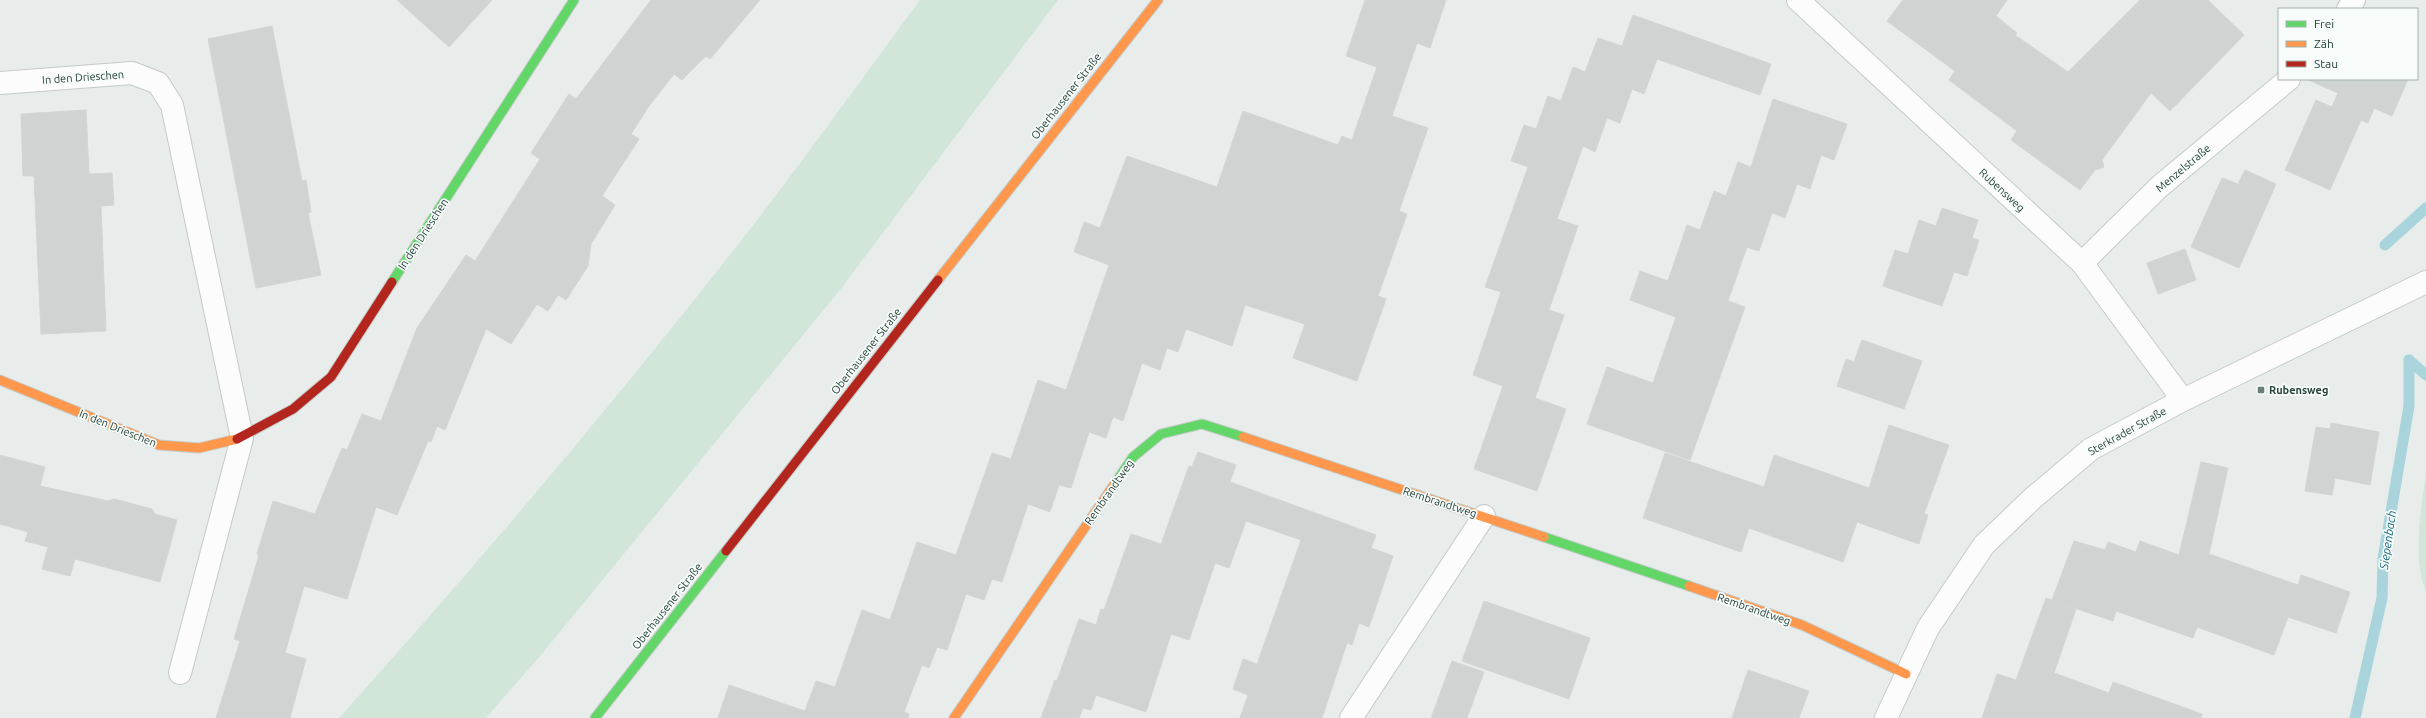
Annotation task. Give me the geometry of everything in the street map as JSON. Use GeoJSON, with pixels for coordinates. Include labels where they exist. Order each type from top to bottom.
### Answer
{"type":"FeatureCollection","features":[{"type":"Feature","properties":{"kind":"street","name":"In den Drieschen"},"geometry":{"type":"LineString","coordinates":[[0,380],[159,445],[199,448],[242,438],[293,409],[330,377],[574,0]]}},
{"type":"Feature","properties":{"kind":"street","name":"Oberhausener Straße"},"geometry":{"type":"LineString","coordinates":[[595,718],[1158,0]]}},
{"type":"Feature","properties":{"kind":"street","name":"Rubensweg"},"geometry":{"type":"LineString","coordinates":[[1798,0],[2082,263],[2183,400]]}},
{"type":"Feature","properties":{"kind":"street","name":"In den Drieschen"},"geometry":{"type":"LineString","coordinates":[[0,83],[132,73],[158,83],[172,105],[242,438],[180,673]]}},
{"type":"Feature","properties":{"kind":"street","name":"Menzelstraße"},"geometry":{"type":"LineString","coordinates":[[2082,263],[2159,187],[2288,80]]}},
{"type":"Feature","properties":{"kind":"street","name":"Sterkrader Straße"},"geometry":{"type":"LineString","coordinates":[[1886,718],[1928,628],[1984,545],[2033,498],[2092,449],[2183,400],[2426,282]]}},
{"type":"Feature","properties":{"kind":"street","name":"Rembrandtweg"},"geometry":{"type":"LineString","coordinates":[[954,718],[1133,457],[1161,434],[1202,424],[1484,516],[1802,626],[1906,674]]}},
{"type":"Feature","properties":{"kind":"street","name":"Rembrandtweg"},"geometry":{"type":"LineString","coordinates":[[1351,718],[1484,516]]}},
{"type":"Feature","properties":{"kind":"green space"},"geometry":{"type":"Polygon","coordinates":[[[920,0],[1058,0],[840,290],[541,655],[486,718],[339,718],[499,536],[654,350],[754,224],[920,0]]]}},
{"type":"Feature","properties":{"kind":"green space"},"geometry":{"type":"Polygon","coordinates":[[[2426,474],[2426,591],[2419,564],[2419,533],[2426,474]]]}},
{"type":"Feature","properties":{"kind":"building"},"geometry":{"type":"Polygon","coordinates":[[[397,0],[492,0],[449,47],[397,0]]]}},
{"type":"Feature","properties":{"kind":"building"},"geometry":{"type":"Polygon","coordinates":[[[651,0],[760,0],[710,59],[706,56],[682,80],[674,74],[649,106],[631,134],[639,139],[602,196],[615,205],[591,244],[588,266],[566,300],[558,295],[548,311],[537,304],[511,344],[486,329],[445,430],[437,426],[431,442],[428,441],[397,515],[376,507],[347,599],[304,586],[285,653],[306,659],[290,718],[216,718],[240,641],[234,639],[259,555],[257,554],[273,501],[315,514],[342,448],[347,450],[362,414],[381,421],[417,328],[466,255],[475,261],[540,159],[531,153],[569,94],[576,99],[651,0]]]}},
{"type":"Feature","properties":{"kind":"building"},"geometry":{"type":"Polygon","coordinates":[[[1365,0],[1446,0],[1430,48],[1417,43],[1392,116],[1428,128],[1399,211],[1407,214],[1378,296],[1386,299],[1357,381],[1293,358],[1305,324],[1245,305],[1232,346],[1186,329],[1178,352],[1167,348],[1160,370],[1142,363],[1123,421],[1113,417],[1106,438],[1089,432],[1071,488],[1059,485],[1050,512],[1028,504],[1002,582],[992,579],[984,600],[966,594],[947,650],[937,647],[929,668],[922,665],[904,712],[909,714],[908,718],[718,718],[729,685],[805,711],[816,681],[835,687],[862,610],[890,620],[917,542],[956,555],[992,453],[1011,459],[1038,380],[1066,390],[1109,265],[1074,252],[1084,222],[1100,228],[1127,156],[1217,187],[1243,111],[1338,145],[1342,136],[1352,140],[1377,67],[1346,56],[1365,0]]]}},
{"type":"Feature","properties":{"kind":"building"},"geometry":{"type":"Polygon","coordinates":[[[1903,0],[2007,0],[1996,16],[2017,33],[2015,35],[2068,72],[2140,0],[2208,0],[2244,35],[2170,111],[2151,93],[2102,160],[2104,167],[2095,170],[2080,190],[2011,140],[2017,131],[1949,80],[1955,71],[1887,21],[1903,0]]]}},
{"type":"Feature","properties":{"kind":"building"},"geometry":{"type":"Polygon","coordinates":[[[1633,15],[1771,64],[1760,95],[1657,59],[1644,94],[1632,89],[1620,123],[1607,118],[1595,152],[1583,146],[1557,219],[1578,226],[1549,310],[1564,315],[1535,398],[1566,409],[1537,491],[1474,469],[1503,386],[1473,375],[1501,292],[1485,287],[1528,167],[1511,161],[1524,125],[1536,129],[1548,96],[1561,101],[1573,67],[1585,72],[1598,38],[1622,46],[1633,15]]]}},
{"type":"Feature","properties":{"kind":"building"},"geometry":{"type":"Polygon","coordinates":[[[272,26],[302,181],[306,180],[311,212],[308,213],[321,275],[256,288],[208,39],[272,26]]]}},
{"type":"Feature","properties":{"kind":"building"},"geometry":{"type":"Polygon","coordinates":[[[2308,80],[2408,80],[2392,116],[2374,108],[2368,123],[2361,120],[2330,190],[2285,170],[2316,100],[2332,107],[2338,93],[2308,80]]]}},
{"type":"Feature","properties":{"kind":"building"},"geometry":{"type":"Polygon","coordinates":[[[1773,99],[1847,124],[1834,160],[1821,155],[1810,189],[1797,184],[1785,218],[1772,213],[1759,251],[1747,247],[1728,301],[1745,307],[1690,460],[1587,424],[1607,367],[1653,383],[1676,317],[1630,300],[1640,271],[1668,281],[1687,225],[1700,230],[1714,191],[1726,196],[1738,162],[1751,167],[1773,99]]]}},
{"type":"Feature","properties":{"kind":"building"},"geometry":{"type":"Polygon","coordinates":[[[86,110],[89,174],[112,173],[114,205],[101,206],[106,331],[41,334],[34,176],[23,176],[21,114],[86,110]]]}},
{"type":"Feature","properties":{"kind":"building"},"geometry":{"type":"Polygon","coordinates":[[[2245,170],[2276,184],[2239,268],[2191,247],[2222,178],[2238,184],[2245,170]]]}},
{"type":"Feature","properties":{"kind":"building"},"geometry":{"type":"Polygon","coordinates":[[[1942,208],[1978,220],[1972,238],[1979,240],[1967,276],[1954,272],[1942,306],[1883,286],[1895,250],[1908,254],[1919,220],[1936,226],[1942,208]]]}},
{"type":"Feature","properties":{"kind":"building"},"geometry":{"type":"Polygon","coordinates":[[[2185,249],[2196,280],[2158,294],[2147,263],[2185,249]]]}},
{"type":"Feature","properties":{"kind":"building"},"geometry":{"type":"Polygon","coordinates":[[[1862,340],[1922,361],[1904,409],[1837,386],[1846,359],[1854,362],[1862,340]]]}},
{"type":"Feature","properties":{"kind":"building"},"geometry":{"type":"Polygon","coordinates":[[[2331,423],[2379,432],[2370,485],[2335,478],[2332,495],[2305,491],[2316,427],[2330,429],[2331,423]]]}},
{"type":"Feature","properties":{"kind":"building"},"geometry":{"type":"Polygon","coordinates":[[[1889,425],[1949,445],[1924,514],[1928,515],[1919,544],[1857,522],[1843,562],[1749,528],[1741,552],[1643,518],[1665,453],[1764,487],[1774,455],[1869,488],[1889,425]]]}},
{"type":"Feature","properties":{"kind":"building"},"geometry":{"type":"Polygon","coordinates":[[[1198,452],[1236,465],[1230,482],[1376,535],[1371,548],[1393,556],[1369,627],[1359,623],[1352,645],[1347,643],[1322,718],[1240,718],[1248,695],[1233,689],[1243,659],[1257,664],[1301,540],[1246,521],[1229,568],[1215,563],[1189,640],[1171,634],[1146,712],[1096,695],[1091,710],[1083,708],[1079,718],[1041,718],[1055,680],[1057,681],[1079,619],[1096,625],[1101,609],[1104,610],[1131,534],[1161,544],[1189,466],[1192,467],[1198,452]]]}},
{"type":"Feature","properties":{"kind":"building"},"geometry":{"type":"Polygon","coordinates":[[[0,455],[45,467],[40,486],[108,501],[114,499],[152,509],[155,514],[177,520],[160,582],[75,559],[70,576],[42,569],[48,547],[25,541],[28,532],[0,524],[0,455]]]}},
{"type":"Feature","properties":{"kind":"building"},"geometry":{"type":"Polygon","coordinates":[[[2201,462],[2228,468],[2209,554],[2298,585],[2301,575],[2350,592],[2336,633],[2288,617],[2274,655],[2197,627],[2193,638],[2116,611],[2113,621],[2054,601],[2076,609],[2054,673],[2109,693],[2113,682],[2202,714],[2201,718],[1982,718],[1997,674],[2016,680],[2046,598],[2052,600],[2074,541],[2105,550],[2108,542],[2136,552],[2140,541],[2179,555],[2201,462]]]}},
{"type":"Feature","properties":{"kind":"building"},"geometry":{"type":"Polygon","coordinates":[[[1484,601],[1590,638],[1569,699],[1462,661],[1484,601]]]}},
{"type":"Feature","properties":{"kind":"building"},"geometry":{"type":"Polygon","coordinates":[[[1452,661],[1484,672],[1467,718],[1431,718],[1452,661]]]}},
{"type":"Feature","properties":{"kind":"building"},"geometry":{"type":"Polygon","coordinates":[[[1748,670],[1809,691],[1799,718],[1732,718],[1748,670]]]}},
{"type":"Feature","properties":{"kind":"waterway","name":"Siepenbach"},"geometry":{"type":"LineString","coordinates":[[2385,245],[2426,208]]}},
{"type":"Feature","properties":{"kind":"waterway"},"geometry":{"type":"LineString","coordinates":[[2409,360],[2426,375]]}},
{"type":"Feature","properties":{"kind":"waterway","name":"Siepenbach"},"geometry":{"type":"LineString","coordinates":[[2355,718],[2382,598],[2383,559],[2409,406],[2409,360]]}},
{"type":"Feature","properties":{"kind":"traffic: fast"},"geometry":{"type":"LineString","coordinates":[[392,282],[574,0]]}},
{"type":"Feature","properties":{"kind":"traffic: fast"},"geometry":{"type":"LineString","coordinates":[[1116,482],[1133,457],[1161,434],[1202,424],[1243,437]]}},
{"type":"Feature","properties":{"kind":"traffic: fast"},"geometry":{"type":"LineString","coordinates":[[1544,537],[1689,586]]}},
{"type":"Feature","properties":{"kind":"traffic: fast"},"geometry":{"type":"LineString","coordinates":[[595,718],[726,551]]}},
{"type":"Feature","properties":{"kind":"traffic: slow"},"geometry":{"type":"LineString","coordinates":[[938,280],[1158,0]]}},
{"type":"Feature","properties":{"kind":"traffic: slow"},"geometry":{"type":"LineString","coordinates":[[0,380],[159,445],[199,448],[237,439]]}},
{"type":"Feature","properties":{"kind":"traffic: slow"},"geometry":{"type":"LineString","coordinates":[[1243,437],[1544,537]]}},
{"type":"Feature","properties":{"kind":"traffic: slow"},"geometry":{"type":"LineString","coordinates":[[954,718],[1116,482]]}},
{"type":"Feature","properties":{"kind":"traffic: slow"},"geometry":{"type":"LineString","coordinates":[[1689,586],[1802,625],[1906,674]]}},
{"type":"Feature","properties":{"kind":"traffic: jam"},"geometry":{"type":"LineString","coordinates":[[726,551],[938,280]]}},
{"type":"Feature","properties":{"kind":"traffic: jam"},"geometry":{"type":"LineString","coordinates":[[237,439],[293,409],[331,377],[392,282]]}},
{"type":"Feature","properties":{"kind":"place","name":"Rubensweg"},"geometry":{"type":"Point","coordinates":[2261,390]}}]}
